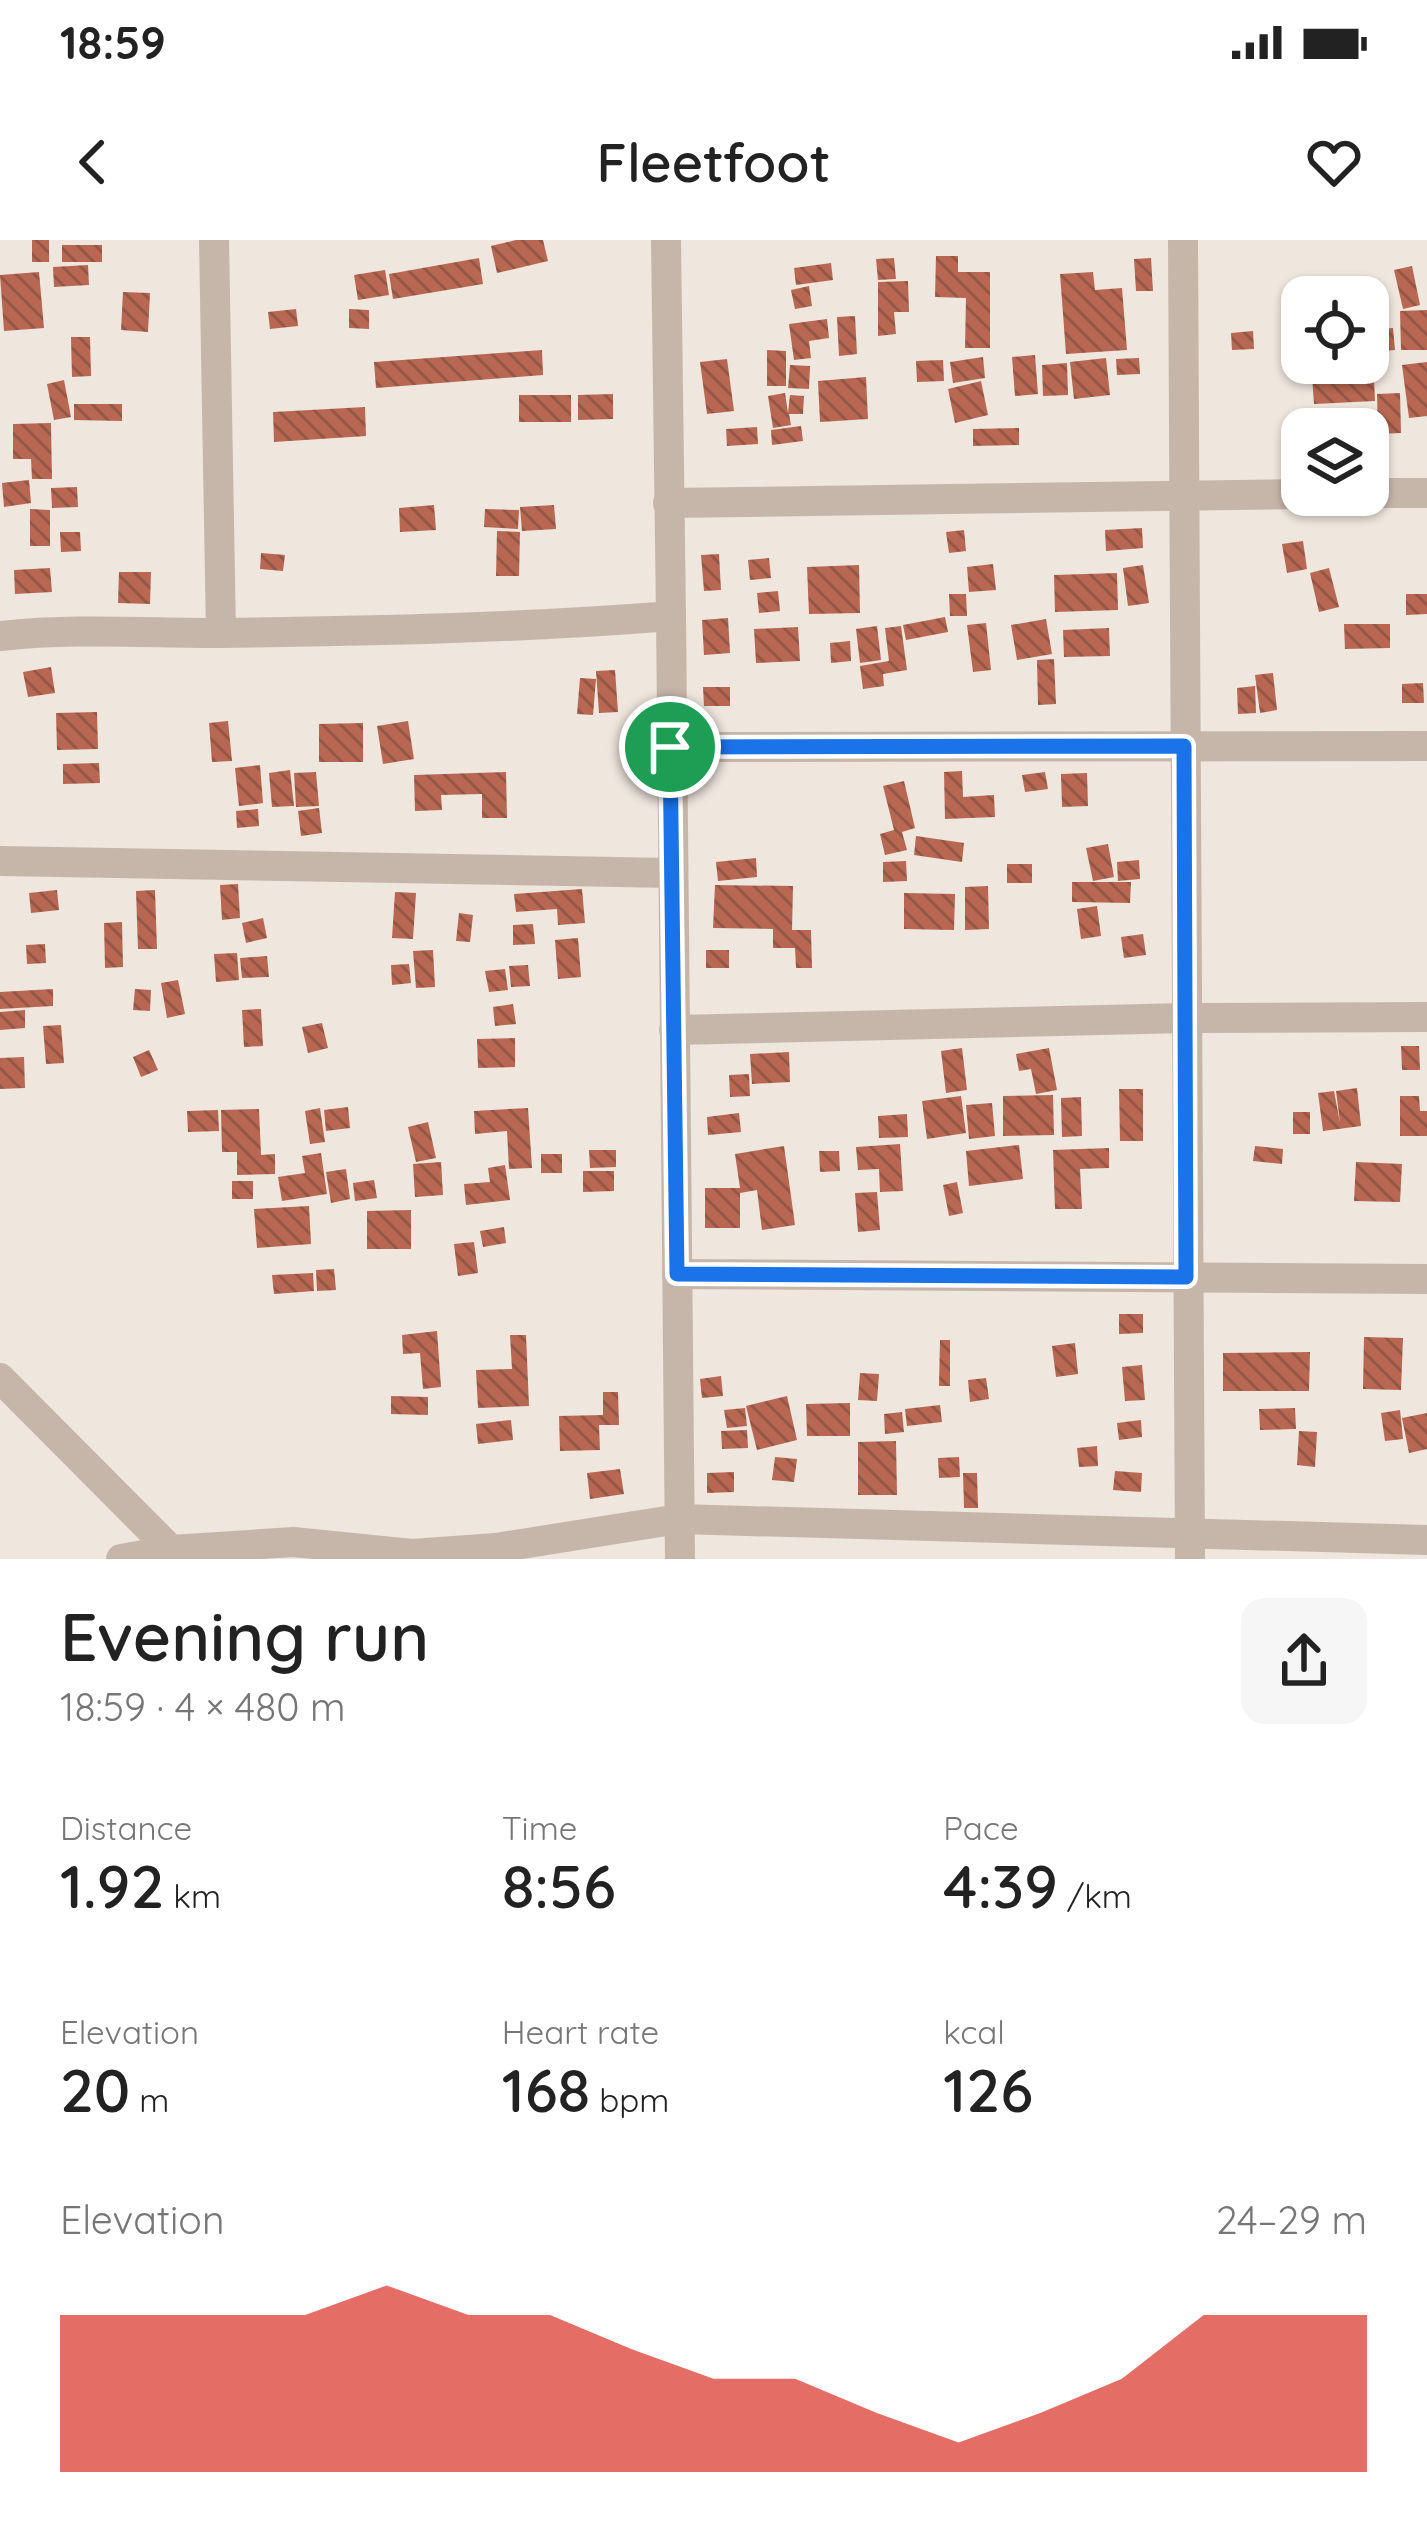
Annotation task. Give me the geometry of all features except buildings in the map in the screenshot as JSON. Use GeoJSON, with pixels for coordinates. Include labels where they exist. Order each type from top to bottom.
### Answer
{"type":"FeatureCollection","features":[{"type":"Feature","properties":{"kind":"street"},"geometry":{"type":"LineString","coordinates":[[214,240],[221,632]]}},
{"type":"Feature","properties":{"kind":"street"},"geometry":{"type":"LineString","coordinates":[[666,240],[680,1559]]}},
{"type":"Feature","properties":{"kind":"street"},"geometry":{"type":"LineString","coordinates":[[1183,240],[1190,1548]]}},
{"type":"Feature","properties":{"kind":"street"},"geometry":{"type":"LineString","coordinates":[[1389,493],[1427,493]]}},
{"type":"Feature","properties":{"kind":"street"},"geometry":{"type":"LineString","coordinates":[[668,503],[1281,494]]}},
{"type":"Feature","properties":{"kind":"street"},"geometry":{"type":"LineString","coordinates":[[0,637],[46,631],[221,632],[671,616]]}},
{"type":"Feature","properties":{"kind":"street"},"geometry":{"type":"LineString","coordinates":[[670,747],[1427,746]]}},
{"type":"Feature","properties":{"kind":"street"},"geometry":{"type":"LineString","coordinates":[[0,861],[671,873]]}},
{"type":"Feature","properties":{"kind":"street"},"geometry":{"type":"LineString","coordinates":[[674,1030],[1427,1017]]}},
{"type":"Feature","properties":{"kind":"street"},"geometry":{"type":"LineString","coordinates":[[677,1274],[1427,1279]]}},
{"type":"Feature","properties":{"kind":"street"},"geometry":{"type":"LineString","coordinates":[[0,1378],[176,1554]]}},
{"type":"Feature","properties":{"kind":"street"},"geometry":{"type":"LineString","coordinates":[[121,1559],[293,1542],[412,1554],[496,1548],[679,1519],[1190,1548],[1427,1540]]}},
{"type":"Feature","properties":{"kind":"route"},"geometry":{"type":"LineString","coordinates":[[1184,746],[1186,1277],[677,1274],[670,747],[1184,746]]}}]}
